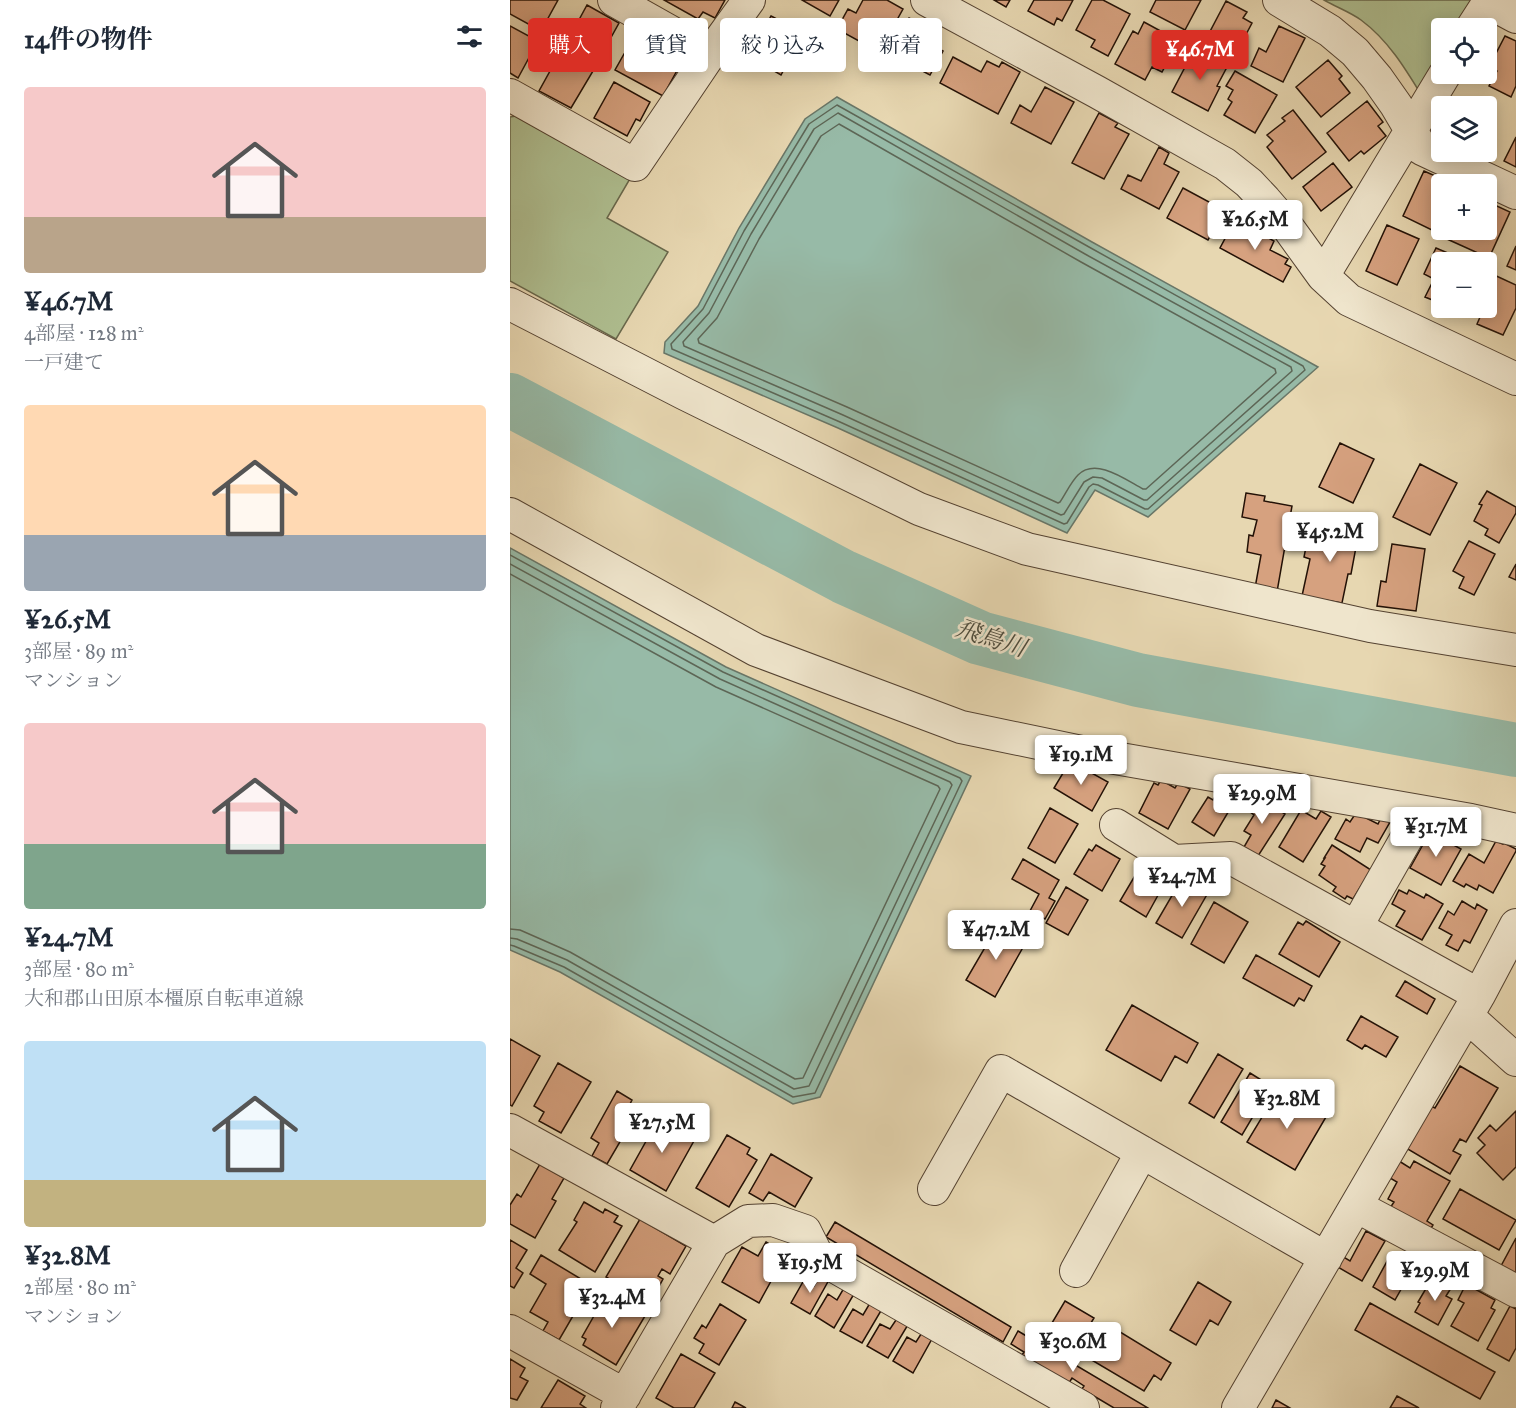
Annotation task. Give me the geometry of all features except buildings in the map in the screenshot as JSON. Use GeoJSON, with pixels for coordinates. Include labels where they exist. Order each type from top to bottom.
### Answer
{"type":"FeatureCollection","features":[{"type":"Feature","properties":{"kind":"street"},"geometry":{"type":"LineString","coordinates":[[614,0],[710,54]]}},
{"type":"Feature","properties":{"kind":"street"},"geometry":{"type":"LineString","coordinates":[[510,95],[634,165],[749,0]]}},
{"type":"Feature","properties":{"kind":"street"},"geometry":{"type":"LineString","coordinates":[[928,0],[1225,164],[1249,183],[1284,222],[1323,276],[1349,300],[1516,379]]}},
{"type":"Feature","properties":{"kind":"street"},"geometry":{"type":"LineString","coordinates":[[1279,0],[1330,31],[1355,52],[1377,78],[1422,149],[1516,193]]}},
{"type":"Feature","properties":{"kind":"street"},"geometry":{"type":"LineString","coordinates":[[1478,18],[1489,1],[1516,17]]}},
{"type":"Feature","properties":{"kind":"street"},"geometry":{"type":"LineString","coordinates":[[1323,276],[1439,84]]}},
{"type":"Feature","properties":{"kind":"street"},"geometry":{"type":"LineString","coordinates":[[510,304],[919,509],[1027,549],[1370,626],[1516,651]]}},
{"type":"Feature","properties":{"kind":"street"},"geometry":{"type":"LineString","coordinates":[[510,514],[756,650],[962,726],[1086,753],[1516,830]]}},
{"type":"Feature","properties":{"kind":"street"},"geometry":{"type":"LineString","coordinates":[[1116,825],[1174,861],[1231,858],[1356,927],[1473,1005],[1516,1060]]}},
{"type":"Feature","properties":{"kind":"street"},"geometry":{"type":"LineString","coordinates":[[1356,927],[1414,825]]}},
{"type":"Feature","properties":{"kind":"street"},"geometry":{"type":"LineString","coordinates":[[1238,1408],[1473,1005],[1516,926]]}},
{"type":"Feature","properties":{"kind":"street"},"geometry":{"type":"LineString","coordinates":[[934,1189],[1001,1071],[1326,1258]]}},
{"type":"Feature","properties":{"kind":"street"},"geometry":{"type":"LineString","coordinates":[[510,1130],[714,1242]]}},
{"type":"Feature","properties":{"kind":"street"},"geometry":{"type":"LineString","coordinates":[[1076,1271],[1142,1152]]}},
{"type":"Feature","properties":{"kind":"street"},"geometry":{"type":"LineString","coordinates":[[1356,1206],[1516,1292]]}},
{"type":"Feature","properties":{"kind":"street"},"geometry":{"type":"LineString","coordinates":[[510,1331],[621,1402],[714,1242],[748,1221],[773,1220],[805,1231],[818,1257],[1083,1408]]}},
{"type":"Feature","properties":{"kind":"shaded area"},"geometry":{"type":"Polygon","coordinates":[[[1324,0],[1478,0],[1467,18],[1431,18],[1431,80],[1422,96],[1388,45],[1357,17],[1324,0]]]}},
{"type":"Feature","properties":{"kind":"shaded area"},"geometry":{"type":"Polygon","coordinates":[[[516,116],[631,177],[607,218],[668,252],[616,339],[510,281],[510,117],[516,116]]]}},
{"type":"Feature","properties":{"kind":"water"},"geometry":{"type":"Polygon","coordinates":[[[837,97],[1318,367],[1148,517],[1095,490],[1067,533],[838,428],[664,353],[665,342],[698,306],[739,228],[805,119],[837,97]]]}},
{"type":"Feature","properties":{"kind":"water"},"geometry":{"type":"Polygon","coordinates":[[[510,548],[726,667],[971,776],[820,1097],[793,1104],[560,972],[510,950],[510,548]]]}},
{"type":"Feature","properties":{"kind":"waterway","name":"飛鳥川"},"geometry":{"type":"LineString","coordinates":[[510,400],[844,577],[980,638],[1138,680],[1516,750]]}}]}
